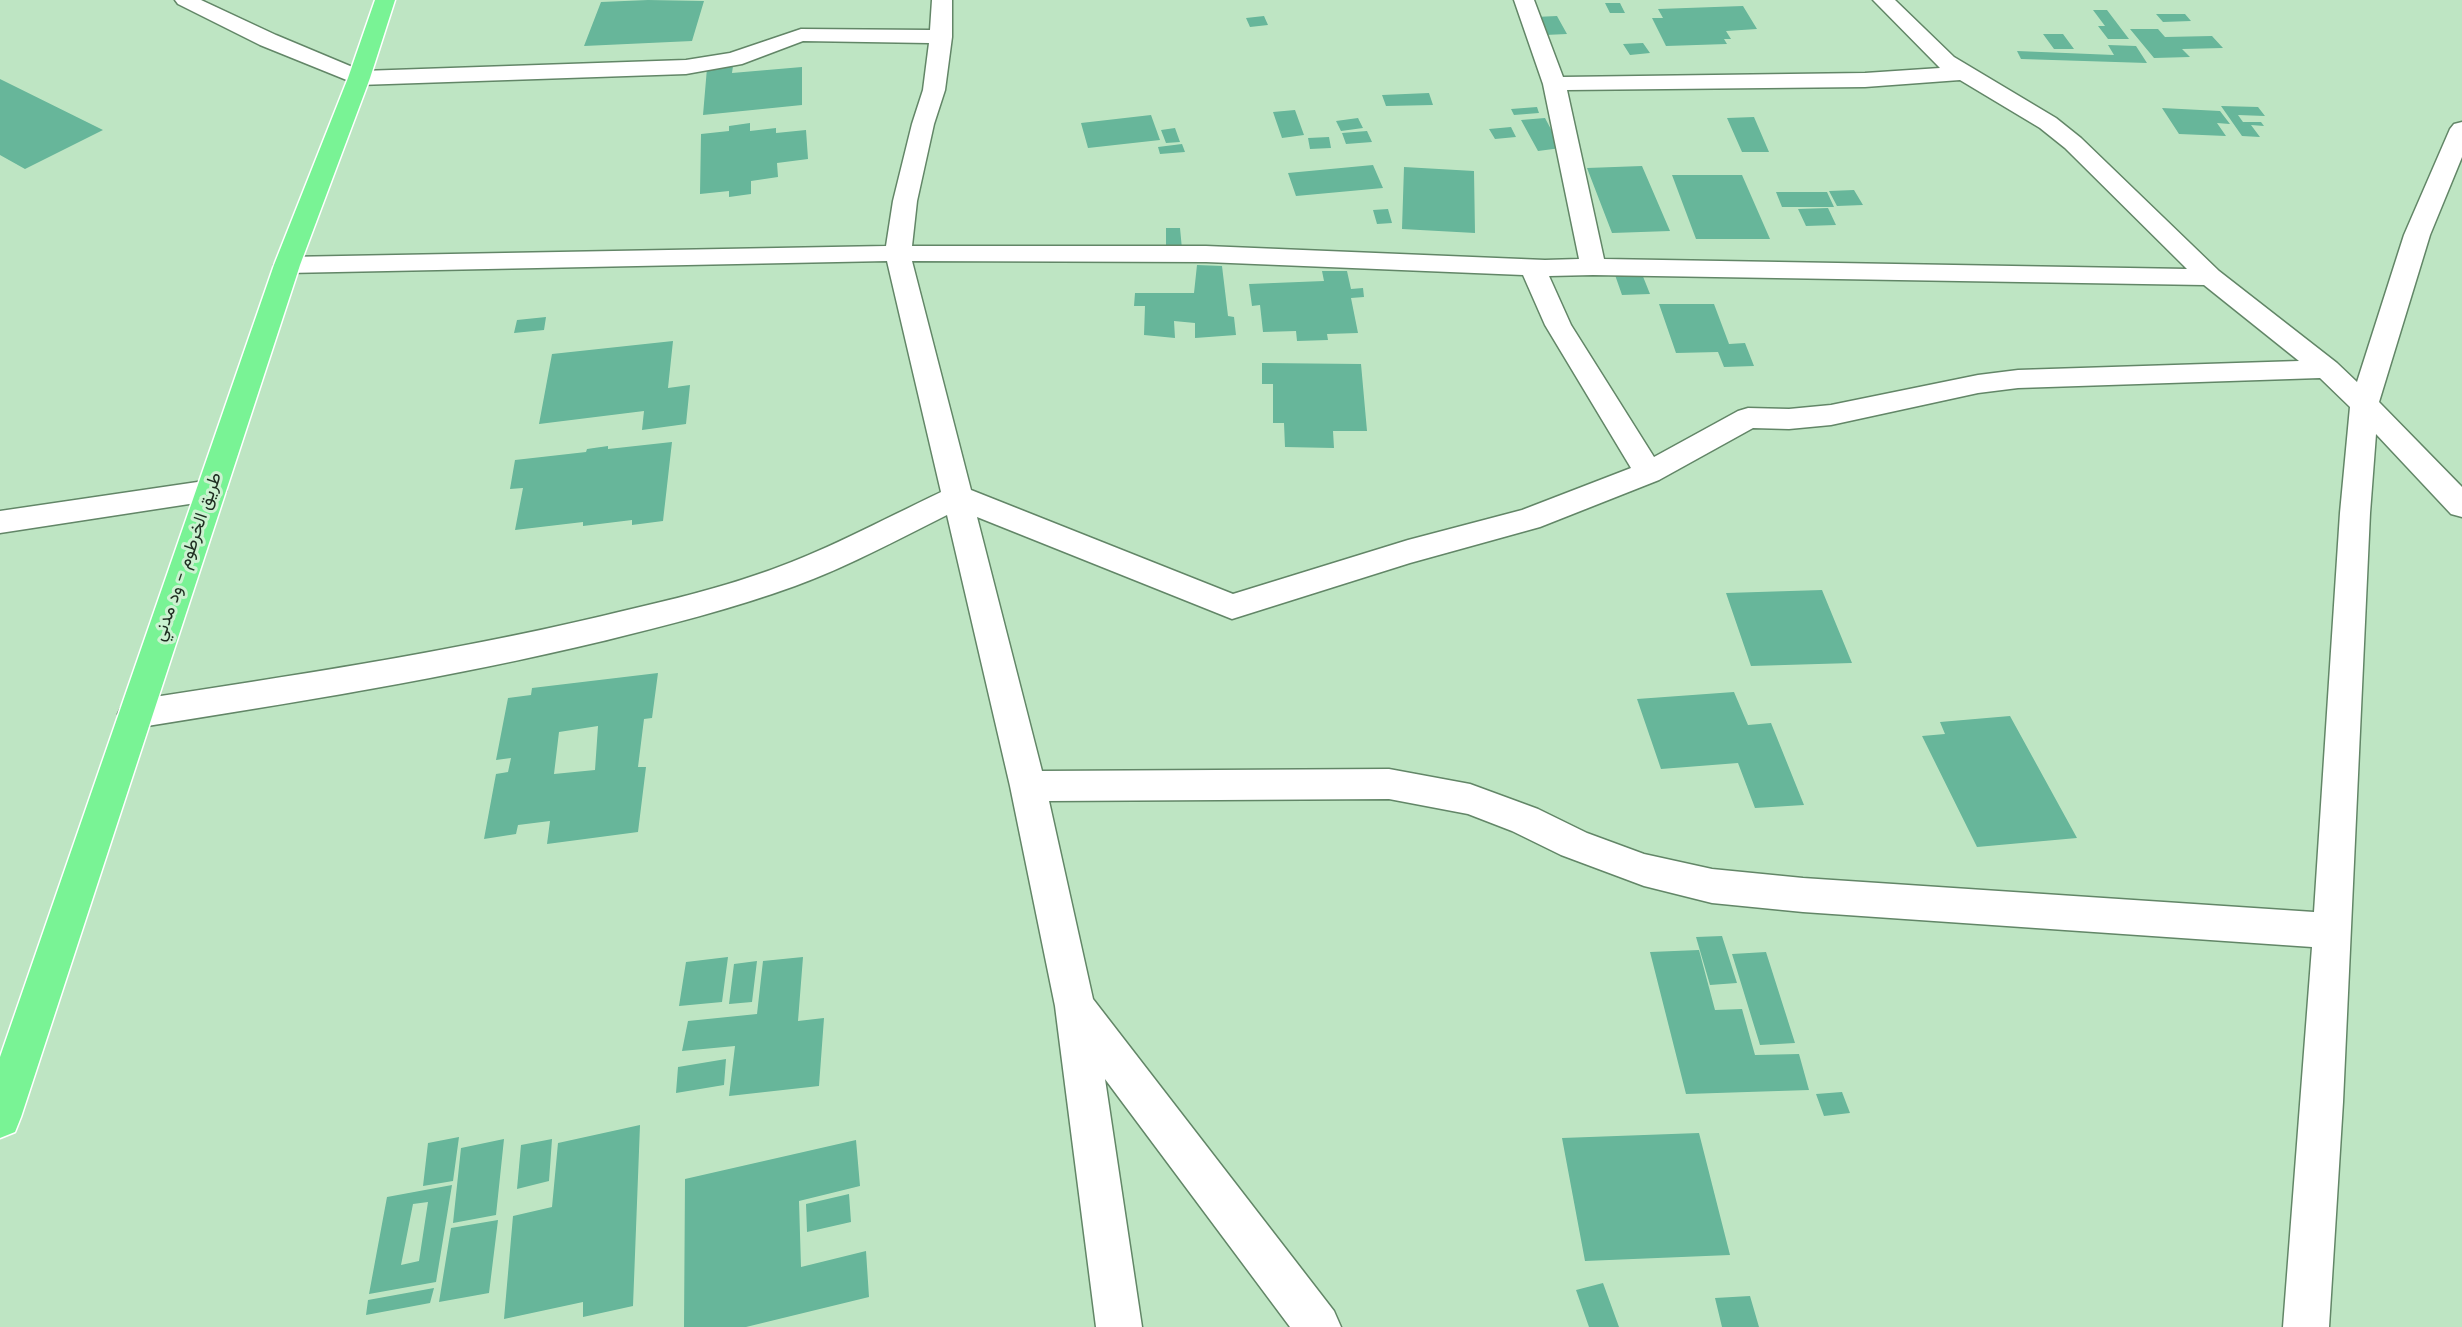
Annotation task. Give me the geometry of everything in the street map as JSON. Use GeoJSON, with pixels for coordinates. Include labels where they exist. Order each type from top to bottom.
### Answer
{"type":"FeatureCollection","features":[{"type":"Feature","properties":{"kind":"highway","name":"طريق الخرطوم - ود مدني"},"geometry":{"type":"LineString","coordinates":[[0,1117],[286,265],[359,78],[385,0]]}},
{"type":"Feature","properties":{"kind":"street"},"geometry":{"type":"LineString","coordinates":[[185,0],[268,40],[359,78],[686,67],[734,60],[801,35],[941,37]]}},
{"type":"Feature","properties":{"kind":"street"},"geometry":{"type":"LineString","coordinates":[[942,0],[941,37],[934,90],[923,124],[905,201],[898,254],[1028,786],[1075,1006],[1119,1327]]}},
{"type":"Feature","properties":{"kind":"street"},"geometry":{"type":"LineString","coordinates":[[1524,0],[1554,84],[1593,267]]}},
{"type":"Feature","properties":{"kind":"street"},"geometry":{"type":"LineString","coordinates":[[1883,0],[1946,63],[2048,123],[2073,143],[2210,277],[2327,369],[2462,506]]}},
{"type":"Feature","properties":{"kind":"street"},"geometry":{"type":"LineString","coordinates":[[1554,84],[1865,80],[1962,73]]}},
{"type":"Feature","properties":{"kind":"street"},"geometry":{"type":"LineString","coordinates":[[2306,1327],[2322,1102],[2355,513],[2364,404],[2417,235],[2462,129]]}},
{"type":"Feature","properties":{"kind":"street"},"geometry":{"type":"LineString","coordinates":[[286,265],[898,254],[1209,254],[1533,269],[1593,267],[2210,277]]}},
{"type":"Feature","properties":{"kind":"street"},"geometry":{"type":"LineString","coordinates":[[1533,269],[1558,325],[1649,473]]}},
{"type":"Feature","properties":{"kind":"street"},"geometry":{"type":"LineString","coordinates":[[135,714],[344,681],[535,645],[707,602],[786,577],[958,497],[1232,607],[1408,552],[1528,519],[1649,473],[1748,418],[1789,419],[1832,415],[1978,384],[2018,379],[2327,369]]}},
{"type":"Feature","properties":{"kind":"street"},"geometry":{"type":"LineString","coordinates":[[0,522],[211,491]]}},
{"type":"Feature","properties":{"kind":"street"},"geometry":{"type":"LineString","coordinates":[[1028,786],[1389,784],[1470,799],[1525,820],[1574,844],[1644,870],[1712,886],[1814,896],[2330,931]]}},
{"type":"Feature","properties":{"kind":"street"},"geometry":{"type":"LineString","coordinates":[[1075,1006],[1318,1327]]}},
{"type":"Feature","properties":{"kind":"building"},"geometry":{"type":"Polygon","coordinates":[[[704,1],[692,41],[584,46],[601,2],[704,1]]]}},
{"type":"Feature","properties":{"kind":"building"},"geometry":{"type":"Polygon","coordinates":[[[1605,3],[1620,3],[1625,13],[1610,13],[1605,3]]]}},
{"type":"Feature","properties":{"kind":"building"},"geometry":{"type":"Polygon","coordinates":[[[1743,6],[1757,29],[1726,31],[1731,39],[1724,39],[1727,44],[1666,46],[1652,18],[1663,18],[1658,9],[1743,6]]]}},
{"type":"Feature","properties":{"kind":"building"},"geometry":{"type":"Polygon","coordinates":[[[2093,10],[2107,10],[2129,39],[2108,39],[2098,26],[2105,26],[2093,10]]]}},
{"type":"Feature","properties":{"kind":"building"},"geometry":{"type":"Polygon","coordinates":[[[2156,14],[2185,14],[2191,21],[2163,22],[2156,14]]]}},
{"type":"Feature","properties":{"kind":"building"},"geometry":{"type":"Polygon","coordinates":[[[1264,16],[1268,25],[1250,27],[1246,18],[1264,16]]]}},
{"type":"Feature","properties":{"kind":"building"},"geometry":{"type":"Polygon","coordinates":[[[1557,16],[1567,34],[1545,35],[1535,17],[1557,16]]]}},
{"type":"Feature","properties":{"kind":"building"},"geometry":{"type":"Polygon","coordinates":[[[2130,29],[2158,29],[2165,37],[2212,36],[2223,48],[2182,49],[2190,57],[2154,58],[2130,29]]]}},
{"type":"Feature","properties":{"kind":"building"},"geometry":{"type":"Polygon","coordinates":[[[2043,34],[2063,34],[2074,49],[2054,49],[2043,34]]]}},
{"type":"Feature","properties":{"kind":"building"},"geometry":{"type":"Polygon","coordinates":[[[1643,43],[1650,53],[1630,55],[1623,44],[1643,43]]]}},
{"type":"Feature","properties":{"kind":"building"},"geometry":{"type":"Polygon","coordinates":[[[2108,45],[2136,46],[2147,63],[2021,59],[2017,51],[2114,55],[2108,45]]]}},
{"type":"Feature","properties":{"kind":"building"},"geometry":{"type":"Polygon","coordinates":[[[733,66],[732,73],[802,67],[802,105],[703,115],[707,68],[733,66]]]}},
{"type":"Feature","properties":{"kind":"building"},"geometry":{"type":"Polygon","coordinates":[[[0,79],[103,130],[25,169],[0,155],[0,79]]]}},
{"type":"Feature","properties":{"kind":"building"},"geometry":{"type":"Polygon","coordinates":[[[1429,93],[1433,105],[1386,106],[1382,95],[1429,93]]]}},
{"type":"Feature","properties":{"kind":"building"},"geometry":{"type":"Polygon","coordinates":[[[2221,106],[2258,107],[2265,116],[2238,115],[2243,122],[2261,122],[2264,126],[2251,125],[2260,137],[2242,136],[2221,106]]]}},
{"type":"Feature","properties":{"kind":"building"},"geometry":{"type":"Polygon","coordinates":[[[1537,107],[1539,113],[1514,115],[1511,109],[1537,107]]]}},
{"type":"Feature","properties":{"kind":"building"},"geometry":{"type":"Polygon","coordinates":[[[2162,108],[2220,111],[2230,124],[2217,123],[2226,136],[2179,134],[2162,108]]]}},
{"type":"Feature","properties":{"kind":"building"},"geometry":{"type":"Polygon","coordinates":[[[1295,110],[1304,135],[1282,138],[1273,112],[1295,110]]]}},
{"type":"Feature","properties":{"kind":"building"},"geometry":{"type":"Polygon","coordinates":[[[1151,115],[1160,140],[1088,148],[1081,123],[1151,115]]]}},
{"type":"Feature","properties":{"kind":"building"},"geometry":{"type":"Polygon","coordinates":[[[1754,117],[1769,152],[1742,152],[1727,118],[1754,117]]]}},
{"type":"Feature","properties":{"kind":"building"},"geometry":{"type":"Polygon","coordinates":[[[1358,118],[1363,128],[1341,131],[1336,121],[1358,118]]]}},
{"type":"Feature","properties":{"kind":"building"},"geometry":{"type":"Polygon","coordinates":[[[1545,118],[1561,148],[1538,151],[1521,120],[1545,118]]]}},
{"type":"Feature","properties":{"kind":"building"},"geometry":{"type":"Polygon","coordinates":[[[750,123],[750,131],[776,128],[776,133],[806,130],[808,159],[777,163],[778,177],[751,181],[751,194],[729,197],[729,191],[700,194],[701,134],[729,131],[729,126],[750,123]]]}},
{"type":"Feature","properties":{"kind":"building"},"geometry":{"type":"Polygon","coordinates":[[[1511,127],[1516,137],[1495,139],[1489,129],[1511,127]]]}},
{"type":"Feature","properties":{"kind":"building"},"geometry":{"type":"Polygon","coordinates":[[[1175,128],[1180,142],[1166,143],[1161,130],[1175,128]]]}},
{"type":"Feature","properties":{"kind":"building"},"geometry":{"type":"Polygon","coordinates":[[[1367,131],[1372,142],[1346,144],[1342,133],[1367,131]]]}},
{"type":"Feature","properties":{"kind":"building"},"geometry":{"type":"Polygon","coordinates":[[[1329,137],[1331,148],[1310,149],[1308,138],[1329,137]]]}},
{"type":"Feature","properties":{"kind":"building"},"geometry":{"type":"Polygon","coordinates":[[[1182,144],[1185,152],[1160,154],[1158,147],[1182,144]]]}},
{"type":"Feature","properties":{"kind":"building"},"geometry":{"type":"Polygon","coordinates":[[[1373,165],[1383,188],[1296,196],[1288,173],[1373,165]]]}},
{"type":"Feature","properties":{"kind":"building"},"geometry":{"type":"Polygon","coordinates":[[[1642,166],[1670,231],[1612,233],[1587,168],[1642,166]]]}},
{"type":"Feature","properties":{"kind":"building"},"geometry":{"type":"Polygon","coordinates":[[[1404,167],[1474,171],[1475,233],[1402,229],[1404,167]]]}},
{"type":"Feature","properties":{"kind":"building"},"geometry":{"type":"Polygon","coordinates":[[[1672,175],[1742,175],[1770,239],[1696,239],[1672,175]]]}},
{"type":"Feature","properties":{"kind":"building"},"geometry":{"type":"Polygon","coordinates":[[[1854,190],[1863,205],[1837,206],[1829,191],[1854,190]]]}},
{"type":"Feature","properties":{"kind":"building"},"geometry":{"type":"Polygon","coordinates":[[[1776,192],[1827,192],[1834,207],[1782,207],[1776,192]]]}},
{"type":"Feature","properties":{"kind":"building"},"geometry":{"type":"Polygon","coordinates":[[[1828,208],[1836,225],[1806,226],[1798,209],[1828,208]]]}},
{"type":"Feature","properties":{"kind":"building"},"geometry":{"type":"Polygon","coordinates":[[[1388,209],[1392,223],[1377,224],[1373,210],[1388,209]]]}},
{"type":"Feature","properties":{"kind":"building"},"geometry":{"type":"Polygon","coordinates":[[[1166,228],[1180,228],[1182,249],[1166,249],[1166,228]]]}},
{"type":"Feature","properties":{"kind":"building"},"geometry":{"type":"Polygon","coordinates":[[[1197,265],[1222,266],[1228,316],[1234,317],[1236,335],[1195,338],[1195,323],[1174,321],[1175,338],[1144,335],[1145,306],[1134,306],[1135,293],[1194,293],[1197,265]]]}},
{"type":"Feature","properties":{"kind":"building"},"geometry":{"type":"Polygon","coordinates":[[[1322,271],[1347,271],[1351,289],[1363,288],[1364,297],[1351,298],[1358,333],[1327,334],[1328,340],[1297,341],[1296,331],[1263,332],[1260,305],[1252,306],[1249,284],[1324,281],[1322,271]]]}},
{"type":"Feature","properties":{"kind":"building"},"geometry":{"type":"Polygon","coordinates":[[[1642,274],[1650,294],[1622,295],[1615,275],[1642,274]]]}},
{"type":"Feature","properties":{"kind":"building"},"geometry":{"type":"Polygon","coordinates":[[[1659,304],[1714,304],[1729,344],[1745,343],[1754,366],[1724,367],[1718,352],[1676,353],[1659,304]]]}},
{"type":"Feature","properties":{"kind":"building"},"geometry":{"type":"Polygon","coordinates":[[[546,317],[544,330],[514,333],[517,320],[546,317]]]}},
{"type":"Feature","properties":{"kind":"building"},"geometry":{"type":"Polygon","coordinates":[[[673,341],[668,388],[690,385],[686,424],[642,430],[644,411],[539,424],[552,354],[673,341]]]}},
{"type":"Feature","properties":{"kind":"building"},"geometry":{"type":"Polygon","coordinates":[[[1262,363],[1361,364],[1367,431],[1333,431],[1334,448],[1285,447],[1284,423],[1273,423],[1273,384],[1262,384],[1262,363]]]}},
{"type":"Feature","properties":{"kind":"building"},"geometry":{"type":"Polygon","coordinates":[[[672,442],[663,521],[632,525],[632,520],[583,526],[583,522],[515,530],[523,488],[510,489],[515,460],[586,452],[587,449],[608,446],[608,449],[672,442]]]}},
{"type":"Feature","properties":{"kind":"building"},"geometry":{"type":"Polygon","coordinates":[[[1822,590],[1852,663],[1751,666],[1726,593],[1822,590]]]}},
{"type":"Feature","properties":{"kind":"building"},"geometry":{"type":"Polygon","coordinates":[[[658,673],[652,718],[644,719],[638,767],[646,767],[638,832],[547,844],[550,821],[518,825],[516,834],[484,839],[496,774],[508,772],[511,758],[496,760],[508,698],[531,695],[532,688],[658,673]],[[598,726],[559,732],[554,774],[595,770],[598,726]]]}},
{"type":"Feature","properties":{"kind":"building"},"geometry":{"type":"Polygon","coordinates":[[[1734,692],[1748,725],[1771,723],[1804,805],[1755,808],[1738,763],[1661,769],[1637,699],[1734,692]]]}},
{"type":"Feature","properties":{"kind":"building"},"geometry":{"type":"Polygon","coordinates":[[[2010,716],[2077,838],[1977,847],[1922,736],[1945,734],[1940,722],[2010,716]]]}},
{"type":"Feature","properties":{"kind":"building"},"geometry":{"type":"Polygon","coordinates":[[[1722,936],[1737,983],[1710,985],[1696,937],[1722,936]]]}},
{"type":"Feature","properties":{"kind":"building"},"geometry":{"type":"Polygon","coordinates":[[[1699,950],[1715,1010],[1742,1009],[1755,1055],[1799,1054],[1809,1090],[1686,1094],[1650,952],[1699,950]]]}},
{"type":"Feature","properties":{"kind":"building"},"geometry":{"type":"Polygon","coordinates":[[[1766,952],[1795,1043],[1760,1045],[1732,954],[1766,952]]]}},
{"type":"Feature","properties":{"kind":"building"},"geometry":{"type":"Polygon","coordinates":[[[728,957],[722,1002],[679,1006],[686,962],[728,957]]]}},
{"type":"Feature","properties":{"kind":"building"},"geometry":{"type":"Polygon","coordinates":[[[803,957],[798,1021],[824,1018],[819,1086],[729,1096],[735,1046],[682,1051],[688,1021],[757,1014],[763,961],[803,957]]]}},
{"type":"Feature","properties":{"kind":"building"},"geometry":{"type":"Polygon","coordinates":[[[757,961],[752,1002],[729,1004],[734,964],[757,961]]]}},
{"type":"Feature","properties":{"kind":"building"},"geometry":{"type":"Polygon","coordinates":[[[726,1059],[724,1085],[676,1093],[678,1067],[726,1059]]]}},
{"type":"Feature","properties":{"kind":"building"},"geometry":{"type":"Polygon","coordinates":[[[1842,1092],[1850,1113],[1824,1116],[1816,1094],[1842,1092]]]}},
{"type":"Feature","properties":{"kind":"building"},"geometry":{"type":"Polygon","coordinates":[[[640,1125],[633,1306],[583,1317],[583,1302],[504,1319],[513,1216],[552,1207],[558,1143],[640,1125]]]}},
{"type":"Feature","properties":{"kind":"building"},"geometry":{"type":"Polygon","coordinates":[[[1699,1133],[1730,1255],[1585,1261],[1562,1138],[1699,1133]]]}},
{"type":"Feature","properties":{"kind":"building"},"geometry":{"type":"Polygon","coordinates":[[[459,1137],[453,1181],[423,1186],[428,1143],[459,1137]]]}},
{"type":"Feature","properties":{"kind":"building"},"geometry":{"type":"Polygon","coordinates":[[[504,1139],[496,1215],[453,1223],[461,1148],[504,1139]]]}},
{"type":"Feature","properties":{"kind":"building"},"geometry":{"type":"Polygon","coordinates":[[[552,1139],[549,1181],[517,1189],[521,1145],[552,1139]]]}},
{"type":"Feature","properties":{"kind":"building"},"geometry":{"type":"Polygon","coordinates":[[[856,1140],[860,1186],[799,1201],[801,1267],[866,1251],[869,1297],[746,1327],[684,1327],[685,1179],[856,1140]]]}},
{"type":"Feature","properties":{"kind":"building"},"geometry":{"type":"Polygon","coordinates":[[[452,1185],[436,1282],[369,1294],[387,1197],[452,1185]],[[428,1202],[413,1204],[401,1265],[419,1261],[428,1202]]]}},
{"type":"Feature","properties":{"kind":"building"},"geometry":{"type":"Polygon","coordinates":[[[849,1194],[851,1222],[807,1232],[806,1204],[849,1194]]]}},
{"type":"Feature","properties":{"kind":"building"},"geometry":{"type":"Polygon","coordinates":[[[498,1220],[489,1293],[439,1302],[451,1228],[498,1220]]]}},
{"type":"Feature","properties":{"kind":"building"},"geometry":{"type":"Polygon","coordinates":[[[1603,1283],[1619,1327],[1589,1327],[1576,1290],[1603,1283]]]}},
{"type":"Feature","properties":{"kind":"building"},"geometry":{"type":"Polygon","coordinates":[[[434,1288],[430,1303],[366,1315],[368,1300],[434,1288]]]}},
{"type":"Feature","properties":{"kind":"building"},"geometry":{"type":"Polygon","coordinates":[[[1750,1296],[1759,1327],[1722,1327],[1715,1298],[1750,1296]]]}}]}
